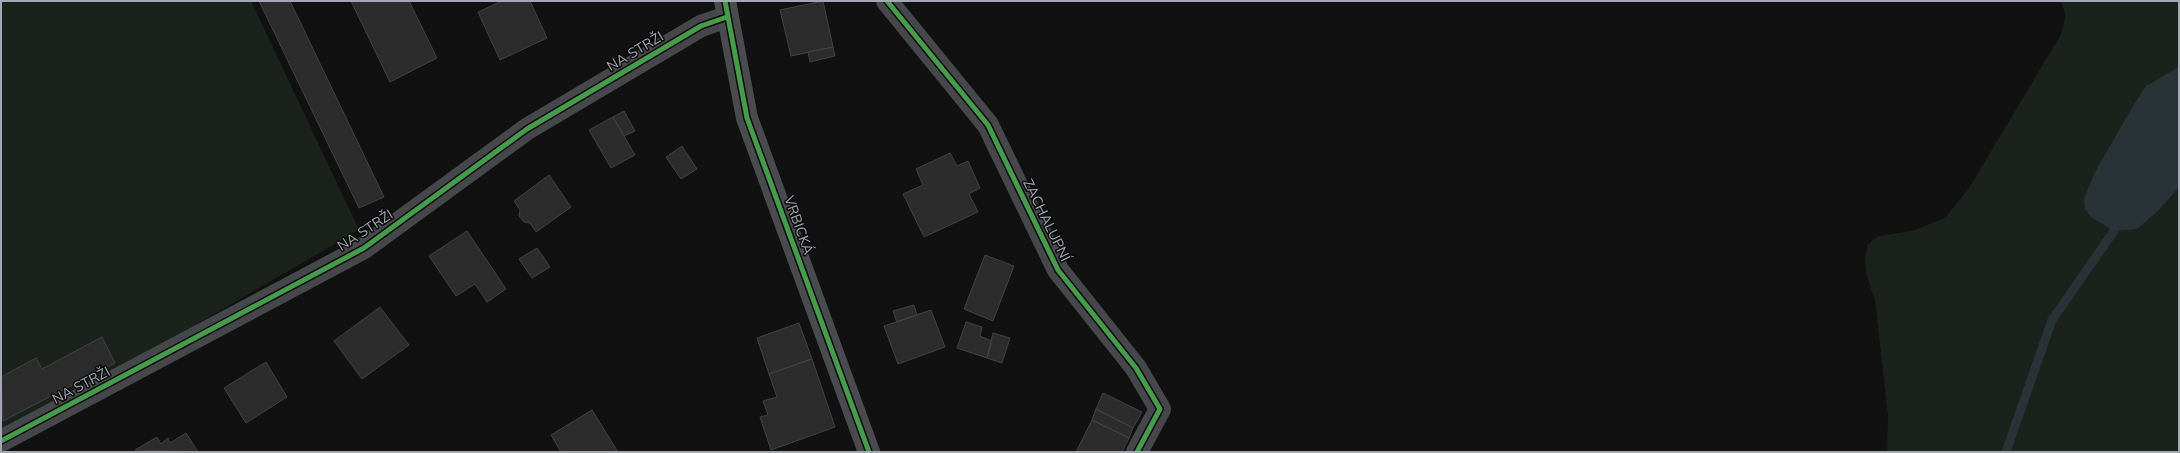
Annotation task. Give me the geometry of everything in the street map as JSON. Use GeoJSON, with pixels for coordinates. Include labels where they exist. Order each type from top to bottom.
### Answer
{"type":"FeatureCollection","features":[{"type":"Feature","properties":{"kind":"street","name":"ZACHALUPNÍ"},"geometry":{"type":"LineString","coordinates":[[887,1],[988,126],[1058,270],[1136,368],[1160,409],[1137,452]]}},
{"type":"Feature","properties":{"kind":"street","name":"NA STRŽI"},"geometry":{"type":"LineString","coordinates":[[1,441],[364,248],[527,129],[701,26],[726,9]]}},
{"type":"Feature","properties":{"kind":"street","name":"VRBICKÁ"},"geometry":{"type":"LineString","coordinates":[[726,9],[747,118],[869,452]]}},
{"type":"Feature","properties":{"kind":"shaded area"},"geometry":{"type":"Polygon","coordinates":[[[1,1],[251,1],[359,230],[130,363],[1,431],[1,1]]]}},
{"type":"Feature","properties":{"kind":"shaded area"},"geometry":{"type":"Polygon","coordinates":[[[2060,1],[2179,1],[2179,452],[1887,452],[1888,415],[1875,300],[1867,277],[1865,260],[1867,245],[1878,236],[1912,231],[1945,218],[1969,188],[2060,36],[2065,14],[2063,5],[2060,1]]]}},
{"type":"Feature","properties":{"kind":"shaded area"},"geometry":{"type":"Polygon","coordinates":[[[2179,67],[2179,187],[2158,211],[2137,229],[2114,231],[2091,217],[2085,209],[2084,199],[2095,172],[2146,86],[2179,67]]]}},
{"type":"Feature","properties":{"kind":"building"},"geometry":{"type":"Polygon","coordinates":[[[259,1],[290,1],[384,197],[359,208],[259,1]]]}},
{"type":"Feature","properties":{"kind":"building"},"geometry":{"type":"Polygon","coordinates":[[[351,1],[409,1],[437,58],[390,82],[351,1]]]}},
{"type":"Feature","properties":{"kind":"building"},"geometry":{"type":"Polygon","coordinates":[[[502,1],[530,1],[547,38],[500,60],[478,12],[502,1]]]}},
{"type":"Feature","properties":{"kind":"building"},"geometry":{"type":"Polygon","coordinates":[[[823,1],[833,47],[791,56],[780,10],[823,1]]]}},
{"type":"Feature","properties":{"kind":"building"},"geometry":{"type":"Polygon","coordinates":[[[833,47],[835,56],[810,62],[808,52],[833,47]]]}},
{"type":"Feature","properties":{"kind":"building"},"geometry":{"type":"Polygon","coordinates":[[[624,111],[635,131],[624,136],[613,117],[624,111]]]}},
{"type":"Feature","properties":{"kind":"building"},"geometry":{"type":"Polygon","coordinates":[[[613,117],[635,155],[611,168],[589,130],[613,117]]]}},
{"type":"Feature","properties":{"kind":"building"},"geometry":{"type":"Polygon","coordinates":[[[682,146],[697,169],[681,179],[666,157],[682,146]]]}},
{"type":"Feature","properties":{"kind":"building"},"geometry":{"type":"Polygon","coordinates":[[[950,153],[957,166],[968,161],[980,188],[969,194],[978,212],[924,237],[903,194],[923,185],[916,169],[950,153]]]}},
{"type":"Feature","properties":{"kind":"building"},"geometry":{"type":"Polygon","coordinates":[[[549,175],[571,207],[536,232],[530,223],[524,222],[519,216],[520,210],[514,201],[549,175]]]}},
{"type":"Feature","properties":{"kind":"building"},"geometry":{"type":"Polygon","coordinates":[[[467,231],[506,289],[487,302],[475,284],[456,296],[429,256],[467,231]]]}},
{"type":"Feature","properties":{"kind":"building"},"geometry":{"type":"Polygon","coordinates":[[[537,248],[550,267],[532,278],[519,259],[537,248]]]}},
{"type":"Feature","properties":{"kind":"building"},"geometry":{"type":"Polygon","coordinates":[[[985,255],[1014,266],[993,321],[964,309],[985,255]]]}},
{"type":"Feature","properties":{"kind":"building"},"geometry":{"type":"Polygon","coordinates":[[[914,305],[917,315],[897,322],[893,311],[914,305]]]}},
{"type":"Feature","properties":{"kind":"building"},"geometry":{"type":"Polygon","coordinates":[[[380,307],[409,345],[362,379],[334,341],[380,307]]]}},
{"type":"Feature","properties":{"kind":"building"},"geometry":{"type":"Polygon","coordinates":[[[931,310],[945,347],[898,364],[884,326],[931,310]]]}},
{"type":"Feature","properties":{"kind":"building"},"geometry":{"type":"Polygon","coordinates":[[[966,322],[982,327],[980,336],[992,341],[987,358],[957,348],[966,322]]]}},
{"type":"Feature","properties":{"kind":"building"},"geometry":{"type":"Polygon","coordinates":[[[799,323],[812,359],[769,374],[757,338],[799,323]]]}},
{"type":"Feature","properties":{"kind":"building"},"geometry":{"type":"Polygon","coordinates":[[[993,333],[1010,338],[1002,363],[987,358],[993,333]]]}},
{"type":"Feature","properties":{"kind":"building"},"geometry":{"type":"Polygon","coordinates":[[[102,337],[115,363],[3,421],[1,377],[36,358],[42,369],[102,337]]]}},
{"type":"Feature","properties":{"kind":"building"},"geometry":{"type":"Polygon","coordinates":[[[812,359],[835,427],[771,450],[760,417],[768,415],[763,401],[777,397],[769,374],[812,359]]]}},
{"type":"Feature","properties":{"kind":"building"},"geometry":{"type":"Polygon","coordinates":[[[266,362],[287,397],[246,423],[224,388],[266,362]]]}},
{"type":"Feature","properties":{"kind":"building"},"geometry":{"type":"Polygon","coordinates":[[[1103,393],[1142,412],[1133,428],[1096,409],[1103,393]]]}},
{"type":"Feature","properties":{"kind":"building"},"geometry":{"type":"Polygon","coordinates":[[[1096,409],[1133,428],[1129,438],[1092,420],[1096,409]]]}},
{"type":"Feature","properties":{"kind":"building"},"geometry":{"type":"Polygon","coordinates":[[[592,410],[618,452],[561,452],[551,435],[592,410]]]}},
{"type":"Feature","properties":{"kind":"building"},"geometry":{"type":"Polygon","coordinates":[[[1092,420],[1129,438],[1122,452],[1076,452],[1092,420]]]}},
{"type":"Feature","properties":{"kind":"building"},"geometry":{"type":"Polygon","coordinates":[[[186,433],[198,452],[135,450],[157,437],[161,444],[168,438],[170,443],[186,433]]]}},
{"type":"Feature","properties":{"kind":"waterway"},"geometry":{"type":"LineString","coordinates":[[2006,452],[2052,320],[2114,231]]}},
{"type":"Feature","properties":{"kind":"cycle path"},"geometry":{"type":"LineString","coordinates":[[725,1],[747,118],[869,452]]}},
{"type":"Feature","properties":{"kind":"cycle path"},"geometry":{"type":"LineString","coordinates":[[887,1],[988,125],[1058,270],[1136,368],[1160,409],[1137,452]]}},
{"type":"Feature","properties":{"kind":"cycle path"},"geometry":{"type":"LineString","coordinates":[[1,441],[364,248],[527,129],[701,26],[727,17]]}}]}
